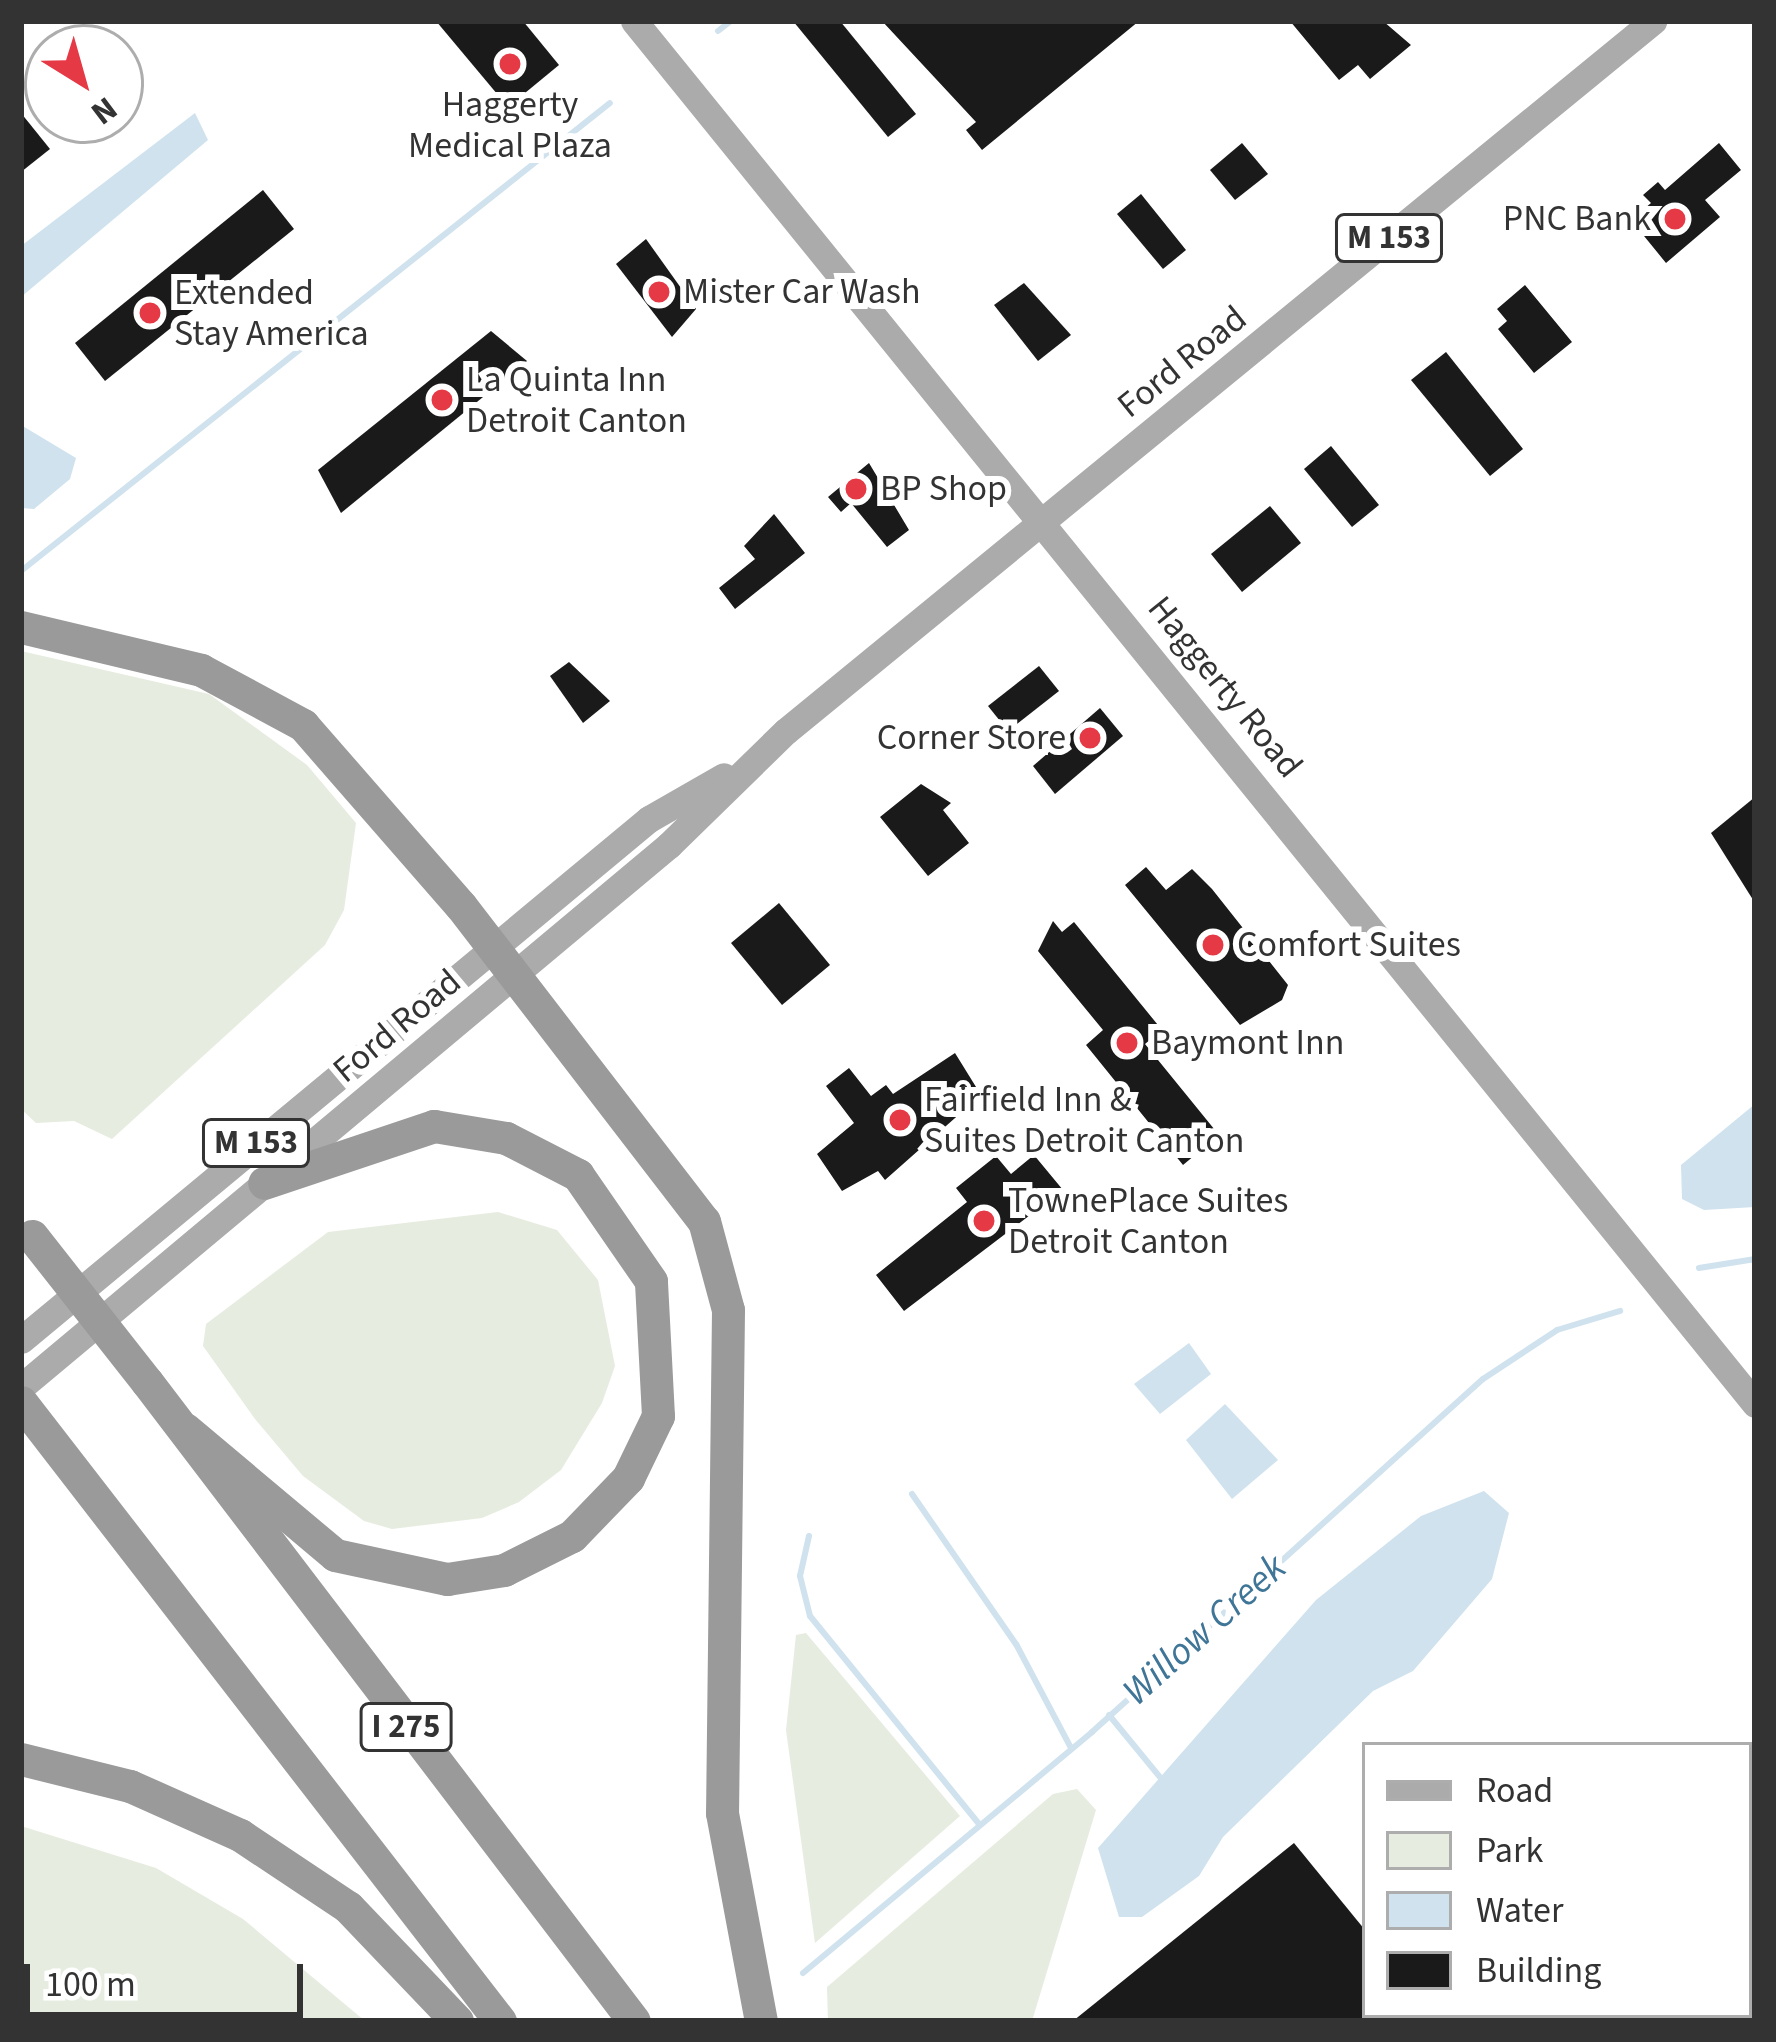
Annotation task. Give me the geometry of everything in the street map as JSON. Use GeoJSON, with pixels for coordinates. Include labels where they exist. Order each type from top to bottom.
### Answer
{"type":"FeatureCollection","features":[{"type":"Feature","properties":{"kind":"highway"},"geometry":{"type":"LineString","coordinates":[[21,627],[201,670],[273,703],[331,753],[684,1185],[721,1267],[732,1513],[722,1813],[761,2021]]}},
{"type":"Feature","properties":{"kind":"highway"},"geometry":{"type":"LineString","coordinates":[[184,1429],[335,1555],[447,1579],[504,1570],[572,1536],[628,1478],[658,1417],[651,1280],[578,1175],[506,1138],[434,1126],[264,1184]]}},
{"type":"Feature","properties":{"kind":"highway","name":"I 275"},"geometry":{"type":"LineString","coordinates":[[27,1229],[634,2021]]}},
{"type":"Feature","properties":{"kind":"highway","name":"I 275"},"geometry":{"type":"LineString","coordinates":[[21,1402],[500,2021]]}},
{"type":"Feature","properties":{"kind":"highway"},"geometry":{"type":"LineString","coordinates":[[21,1759],[130,1786],[240,1835],[348,1907],[457,2021]]}},
{"type":"Feature","properties":{"kind":"main road","name":"Haggerty Road"},"geometry":{"type":"LineString","coordinates":[[634,21],[1755,1404]]}},
{"type":"Feature","properties":{"kind":"main road","name":"Ford Road"},"geometry":{"type":"LineString","coordinates":[[21,1387],[514,976],[755,758],[1653,21]]}},
{"type":"Feature","properties":{"kind":"main road","name":"Ford Road"},"geometry":{"type":"LineString","coordinates":[[21,1340],[649,819],[755,758]]}},
{"type":"Feature","properties":{"kind":"green space"},"geometry":{"type":"Polygon","coordinates":[[[21,651],[209,694],[307,765],[356,823],[344,910],[325,945],[112,1139],[74,1121],[36,1123],[21,1109],[21,651]]]}},
{"type":"Feature","properties":{"kind":"green space"},"geometry":{"type":"Polygon","coordinates":[[[498,1212],[557,1230],[598,1280],[615,1366],[602,1403],[561,1470],[519,1502],[482,1518],[392,1529],[364,1521],[303,1476],[255,1419],[203,1346],[206,1324],[328,1232],[498,1212]]]}},
{"type":"Feature","properties":{"kind":"green space"},"geometry":{"type":"Polygon","coordinates":[[[806,1633],[960,1816],[815,1943],[786,1730],[796,1635],[806,1633]]]}},
{"type":"Feature","properties":{"kind":"green space"},"geometry":{"type":"Polygon","coordinates":[[[1077,1789],[1096,1810],[1032,2021],[828,2021],[827,1987],[1053,1794],[1077,1789]]]}},
{"type":"Feature","properties":{"kind":"green space"},"geometry":{"type":"Polygon","coordinates":[[[21,1826],[156,1868],[243,1919],[365,2021],[21,2021],[21,1826]]]}},
{"type":"Feature","properties":{"kind":"water"},"geometry":{"type":"Polygon","coordinates":[[[195,113],[208,140],[21,297],[21,246],[195,113]]]}},
{"type":"Feature","properties":{"kind":"water"},"geometry":{"type":"Polygon","coordinates":[[[21,425],[76,458],[70,479],[34,509],[21,508],[21,425]]]}},
{"type":"Feature","properties":{"kind":"water"},"geometry":{"type":"Polygon","coordinates":[[[1755,1104],[1755,1207],[1704,1210],[1682,1199],[1681,1165],[1755,1104]]]}},
{"type":"Feature","properties":{"kind":"water"},"geometry":{"type":"Polygon","coordinates":[[[1189,1343],[1211,1374],[1160,1414],[1134,1384],[1189,1343]]]}},
{"type":"Feature","properties":{"kind":"water"},"geometry":{"type":"Polygon","coordinates":[[[1225,1404],[1278,1460],[1232,1499],[1186,1440],[1225,1404]]]}},
{"type":"Feature","properties":{"kind":"water"},"geometry":{"type":"Polygon","coordinates":[[[1484,1491],[1509,1513],[1492,1579],[1413,1671],[1373,1691],[1223,1837],[1199,1876],[1142,1917],[1119,1917],[1098,1848],[1316,1600],[1421,1516],[1484,1491]]]}},
{"type":"Feature","properties":{"kind":"building","name":"Haggerty Medical Plaza"},"geometry":{"type":"Polygon","coordinates":[[[436,21],[523,21],[559,65],[508,107],[436,21]]]}},
{"type":"Feature","properties":{"kind":"building"},"geometry":{"type":"Polygon","coordinates":[[[793,21],[840,21],[916,114],[888,137],[793,21]]]}},
{"type":"Feature","properties":{"kind":"building"},"geometry":{"type":"Polygon","coordinates":[[[882,21],[1139,21],[982,150],[966,130],[976,122],[882,21]]]}},
{"type":"Feature","properties":{"kind":"building"},"geometry":{"type":"Polygon","coordinates":[[[1290,21],[1383,21],[1411,45],[1370,79],[1358,65],[1339,80],[1290,21]]]}},
{"type":"Feature","properties":{"kind":"building"},"geometry":{"type":"Polygon","coordinates":[[[21,113],[24,144],[46,144],[50,149],[21,172],[21,113]]]}},
{"type":"Feature","properties":{"kind":"building"},"geometry":{"type":"Polygon","coordinates":[[[1242,143],[1268,174],[1235,200],[1210,170],[1242,143]]]}},
{"type":"Feature","properties":{"kind":"building","name":"PNC Bank"},"geometry":{"type":"Polygon","coordinates":[[[1719,143],[1741,170],[1705,200],[1720,217],[1666,263],[1631,220],[1651,203],[1643,195],[1658,182],[1665,190],[1719,143]]]}},
{"type":"Feature","properties":{"kind":"building","name":"Extended Stay America"},"geometry":{"type":"Polygon","coordinates":[[[263,190],[294,229],[105,381],[75,343],[263,190]]]}},
{"type":"Feature","properties":{"kind":"building"},"geometry":{"type":"Polygon","coordinates":[[[1141,194],[1186,250],[1163,269],[1117,214],[1141,194]]]}},
{"type":"Feature","properties":{"kind":"building","name":"Mister Car Wash"},"geometry":{"type":"Polygon","coordinates":[[[646,239],[696,309],[672,337],[616,264],[646,239]]]}},
{"type":"Feature","properties":{"kind":"building"},"geometry":{"type":"Polygon","coordinates":[[[1024,283],[1071,335],[1038,361],[994,305],[1024,283]]]}},
{"type":"Feature","properties":{"kind":"building"},"geometry":{"type":"Polygon","coordinates":[[[1525,285],[1572,342],[1534,373],[1498,329],[1507,321],[1497,309],[1525,285]]]}},
{"type":"Feature","properties":{"kind":"building","name":"La Quinta Inn Detroit Canton"},"geometry":{"type":"Polygon","coordinates":[[[491,331],[527,361],[341,513],[318,470],[491,331]]]}},
{"type":"Feature","properties":{"kind":"building"},"geometry":{"type":"Polygon","coordinates":[[[1446,352],[1523,449],[1490,476],[1411,380],[1446,352]]]}},
{"type":"Feature","properties":{"kind":"building"},"geometry":{"type":"Polygon","coordinates":[[[1331,446],[1379,505],[1352,527],[1304,469],[1331,446]]]}},
{"type":"Feature","properties":{"kind":"building"},"geometry":{"type":"Polygon","coordinates":[[[869,463],[909,530],[887,547],[851,503],[841,512],[828,497],[869,463]]]}},
{"type":"Feature","properties":{"kind":"building"},"geometry":{"type":"Polygon","coordinates":[[[1270,506],[1301,543],[1242,592],[1211,554],[1270,506]]]}},
{"type":"Feature","properties":{"kind":"building"},"geometry":{"type":"Polygon","coordinates":[[[774,514],[805,553],[735,609],[719,588],[755,559],[744,546],[774,514]]]}},
{"type":"Feature","properties":{"kind":"building"},"geometry":{"type":"Polygon","coordinates":[[[569,662],[610,701],[583,723],[550,676],[569,662]]]}},
{"type":"Feature","properties":{"kind":"building"},"geometry":{"type":"Polygon","coordinates":[[[1039,666],[1059,691],[1008,731],[988,706],[1039,666]]]}},
{"type":"Feature","properties":{"kind":"building"},"geometry":{"type":"Polygon","coordinates":[[[1100,708],[1123,736],[1055,794],[1033,766],[1100,708]]]}},
{"type":"Feature","properties":{"kind":"building"},"geometry":{"type":"Polygon","coordinates":[[[921,784],[951,803],[943,810],[969,843],[928,876],[880,817],[921,784]]]}},
{"type":"Feature","properties":{"kind":"building"},"geometry":{"type":"Polygon","coordinates":[[[1755,797],[1755,903],[1711,833],[1755,797]]]}},
{"type":"Feature","properties":{"kind":"building","name":"Comfort Suites"},"geometry":{"type":"Polygon","coordinates":[[[1146,867],[1166,890],[1192,869],[1288,985],[1282,1000],[1240,1025],[1125,885],[1146,867]]]}},
{"type":"Feature","properties":{"kind":"building"},"geometry":{"type":"Polygon","coordinates":[[[779,903],[830,965],[782,1005],[731,943],[779,903]]]}},
{"type":"Feature","properties":{"kind":"building","name":"Baymont Inn"},"geometry":{"type":"Polygon","coordinates":[[[1053,921],[1062,932],[1074,922],[1162,1030],[1145,1044],[1219,1135],[1183,1165],[1086,1045],[1103,1030],[1038,951],[1053,921]]]}},
{"type":"Feature","properties":{"kind":"building","name":"Fairfield Inn & Suites Detroit Canton"},"geometry":{"type":"Polygon","coordinates":[[[955,1053],[981,1095],[885,1180],[878,1171],[842,1191],[817,1154],[854,1123],[826,1086],[849,1068],[871,1096],[886,1085],[893,1094],[955,1053]]]}},
{"type":"Feature","properties":{"kind":"building","name":"TownePlace Suites Detroit Canton"},"geometry":{"type":"Polygon","coordinates":[[[1034,1155],[1063,1190],[904,1311],[876,1275],[967,1202],[956,1188],[996,1156],[1011,1174],[1034,1155]]]}},
{"type":"Feature","properties":{"kind":"building"},"geometry":{"type":"Polygon","coordinates":[[[1294,1843],[1362,1926],[1365,2021],[1073,2021],[1294,1843]]]}},
{"type":"Feature","properties":{"kind":"waterway"},"geometry":{"type":"LineString","coordinates":[[718,31],[731,21]]}},
{"type":"Feature","properties":{"kind":"waterway"},"geometry":{"type":"LineString","coordinates":[[21,571],[610,103]]}},
{"type":"Feature","properties":{"kind":"waterway","name":"Willow Creek"},"geometry":{"type":"LineString","coordinates":[[1699,1268],[1755,1259]]}},
{"type":"Feature","properties":{"kind":"waterway","name":"Willow Creek"},"geometry":{"type":"LineString","coordinates":[[803,1973],[1092,1732],[1483,1379],[1557,1330],[1620,1311]]}},
{"type":"Feature","properties":{"kind":"waterway"},"geometry":{"type":"LineString","coordinates":[[912,1494],[1016,1644],[1071,1748]]}},
{"type":"Feature","properties":{"kind":"waterway"},"geometry":{"type":"LineString","coordinates":[[809,1536],[800,1576],[810,1616],[980,1825]]}},
{"type":"Feature","properties":{"kind":"waterway"},"geometry":{"type":"LineString","coordinates":[[1109,1715],[1160,1777]]}},
{"type":"Feature","properties":{"kind":"place","name":"Haggerty Medical Plaza"},"geometry":{"type":"Point","coordinates":[510,64]}},
{"type":"Feature","properties":{"kind":"place","name":"PNC Bank"},"geometry":{"type":"Point","coordinates":[1675,219]}},
{"type":"Feature","properties":{"kind":"place","name":"Mister Car Wash"},"geometry":{"type":"Point","coordinates":[659,292]}},
{"type":"Feature","properties":{"kind":"place","name":"Extended Stay America"},"geometry":{"type":"Point","coordinates":[150,313]}},
{"type":"Feature","properties":{"kind":"place","name":"La Quinta Inn Detroit Canton"},"geometry":{"type":"Point","coordinates":[442,400]}},
{"type":"Feature","properties":{"kind":"place","name":"BP Shop"},"geometry":{"type":"Point","coordinates":[856,489]}},
{"type":"Feature","properties":{"kind":"place","name":"Corner Store"},"geometry":{"type":"Point","coordinates":[1090,738]}},
{"type":"Feature","properties":{"kind":"place","name":"Comfort Suites"},"geometry":{"type":"Point","coordinates":[1213,945]}},
{"type":"Feature","properties":{"kind":"place","name":"Baymont Inn"},"geometry":{"type":"Point","coordinates":[1127,1043]}},
{"type":"Feature","properties":{"kind":"place","name":"Fairfield Inn & Suites Detroit Canton"},"geometry":{"type":"Point","coordinates":[900,1120]}},
{"type":"Feature","properties":{"kind":"place","name":"TownePlace Suites Detroit Canton"},"geometry":{"type":"Point","coordinates":[984,1221]}}]}
